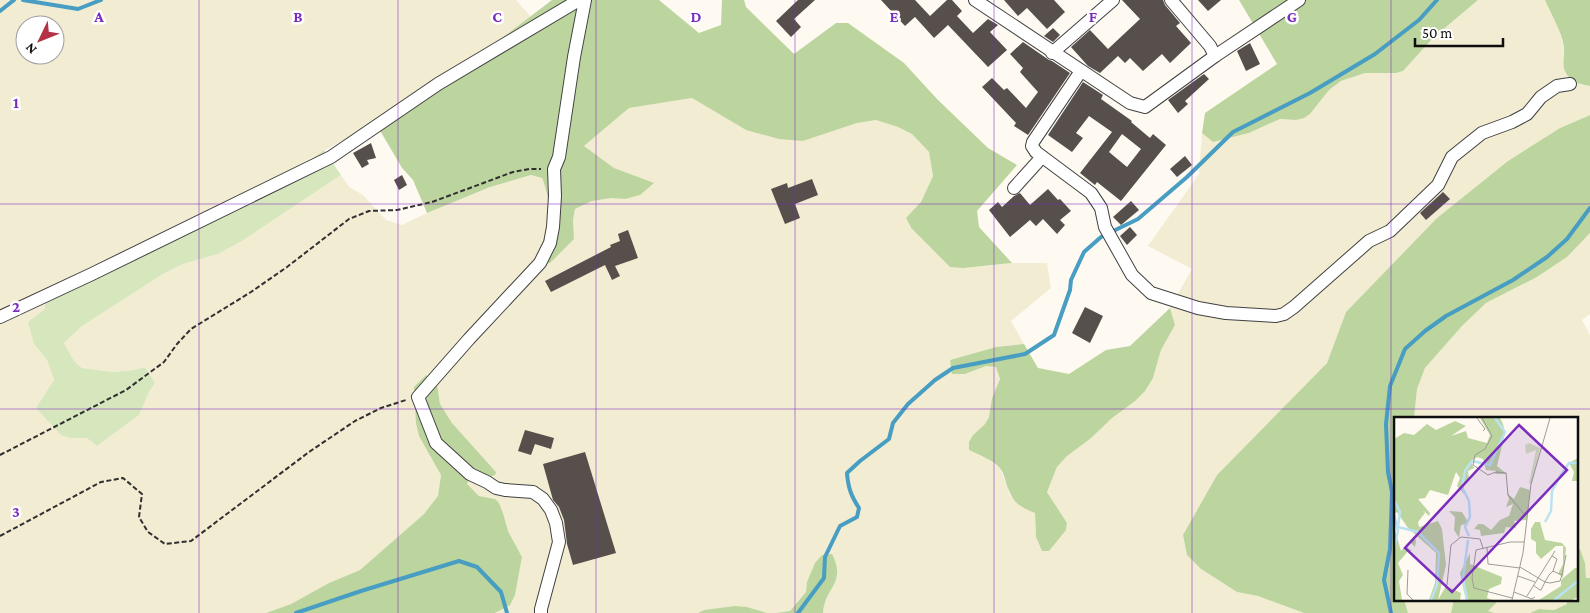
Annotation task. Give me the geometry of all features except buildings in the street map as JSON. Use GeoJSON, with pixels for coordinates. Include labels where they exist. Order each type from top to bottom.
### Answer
{"type":"FeatureCollection","features":[{"type":"Feature","properties":{"kind":"street"},"geometry":{"type":"LineString","coordinates":[[0,317],[331,157],[438,84],[579,0]]}},
{"type":"Feature","properties":{"kind":"street"},"geometry":{"type":"LineString","coordinates":[[541,613],[559,542],[556,523],[551,510],[543,499],[533,492],[496,488],[470,474],[436,443],[418,397],[540,263],[550,243],[555,196],[554,169],[559,157],[574,57],[585,0]]}},
{"type":"Feature","properties":{"kind":"street"},"geometry":{"type":"LineString","coordinates":[[975,0],[1052,53],[1130,103],[1145,107],[1215,56],[1299,0]]}},
{"type":"Feature","properties":{"kind":"street"},"geometry":{"type":"LineString","coordinates":[[1052,53],[1113,0]]}},
{"type":"Feature","properties":{"kind":"street"},"geometry":{"type":"LineString","coordinates":[[1171,0],[1210,46],[1215,56]]}},
{"type":"Feature","properties":{"kind":"street"},"geometry":{"type":"LineString","coordinates":[[1081,71],[1034,142],[1033,148],[1090,193],[1101,208],[1105,227],[1132,276],[1151,293],[1198,308],[1266,316],[1284,314],[1304,300],[1369,241],[1390,231],[1438,185],[1452,157],[1482,133],[1512,122],[1527,114],[1541,97],[1557,86],[1570,84]]}},
{"type":"Feature","properties":{"kind":"street"},"geometry":{"type":"LineString","coordinates":[[1014,188],[1042,157]]}},
{"type":"Feature","properties":{"kind":"path"},"geometry":{"type":"LineString","coordinates":[[0,455],[126,390],[164,362],[191,329],[280,272],[349,218],[369,211],[397,210],[432,202],[513,172],[529,168],[554,169]]}},
{"type":"Feature","properties":{"kind":"path"},"geometry":{"type":"LineString","coordinates":[[0,536],[101,482],[123,478],[142,494],[139,517],[148,532],[166,544],[191,541],[308,452],[355,421],[395,402],[418,397]]}},
{"type":"Feature","properties":{"kind":"shaded area"},"geometry":{"type":"Polygon","coordinates":[[[0,0],[516,0],[531,17],[485,51],[375,122],[45,309],[34,344],[47,360],[54,381],[36,408],[71,438],[87,438],[97,446],[139,415],[155,383],[145,367],[113,372],[82,368],[74,361],[64,343],[82,326],[163,274],[183,264],[218,254],[242,241],[341,175],[349,187],[363,195],[386,220],[402,225],[490,187],[531,175],[542,178],[546,188],[549,216],[574,239],[573,220],[575,209],[592,201],[611,198],[625,199],[653,183],[614,168],[584,146],[629,108],[692,98],[746,130],[803,141],[857,123],[876,120],[898,127],[912,134],[929,152],[933,176],[921,202],[912,229],[950,267],[1047,263],[1051,288],[1011,321],[1024,344],[996,347],[950,360],[965,374],[986,366],[996,367],[1000,379],[992,398],[989,417],[985,424],[973,435],[969,442],[969,450],[989,460],[1001,470],[1010,495],[1020,506],[1035,513],[1036,537],[1042,551],[1066,530],[1067,523],[1047,492],[1057,467],[1067,456],[1090,439],[1153,378],[1161,350],[1175,325],[1170,308],[1192,269],[1148,246],[1199,174],[1202,133],[1213,142],[1249,133],[1280,119],[1296,120],[1310,114],[1329,90],[1341,81],[1365,73],[1396,73],[1403,71],[1433,38],[1478,0],[1545,0],[1556,20],[1564,48],[1563,63],[1581,85],[1590,86],[1590,115],[1560,128],[1508,161],[1437,218],[1346,312],[1327,363],[1217,475],[1183,535],[1187,555],[1201,569],[1237,592],[1258,596],[1304,613],[823,613],[824,604],[838,575],[807,582],[806,592],[790,611],[775,613],[767,613],[747,607],[704,610],[698,613],[495,613],[509,605],[515,595],[522,557],[508,531],[503,513],[495,499],[479,496],[466,484],[470,477],[496,472],[452,423],[440,404],[437,384],[430,456],[437,465],[441,475],[438,497],[424,514],[360,570],[329,583],[291,604],[266,613],[0,613],[0,0]]]}},
{"type":"Feature","properties":{"kind":"shaded area"},"geometry":{"type":"Polygon","coordinates":[[[1590,233],[1590,314],[1582,320],[1590,335],[1590,578],[1586,578],[1585,563],[1580,549],[1578,549],[1578,417],[1414,417],[1417,389],[1425,368],[1462,326],[1486,303],[1537,277],[1567,257],[1590,233]]]}},
{"type":"Feature","properties":{"kind":"shaded area"},"geometry":{"type":"Polygon","coordinates":[[[1404,600],[1454,600],[1451,613],[1408,613],[1404,600]]]}},
{"type":"Feature","properties":{"kind":"shaded area"},"geometry":{"type":"Polygon","coordinates":[[[1499,600],[1567,600],[1567,604],[1554,610],[1539,609],[1530,613],[1494,613],[1487,611],[1499,600]]]}},
{"type":"Feature","properties":{"kind":"green space"},"geometry":{"type":"Polygon","coordinates":[[[552,0],[659,0],[699,33],[721,25],[722,0],[744,0],[746,7],[794,54],[836,23],[848,23],[904,63],[937,99],[988,148],[1017,165],[977,211],[979,227],[1012,263],[963,268],[950,267],[912,229],[906,218],[921,202],[933,176],[929,152],[912,134],[876,120],[857,123],[803,141],[779,139],[746,130],[692,98],[629,108],[584,146],[614,168],[654,183],[640,195],[625,199],[611,198],[592,201],[575,209],[573,220],[574,239],[550,263],[535,264],[546,242],[549,226],[548,201],[542,178],[531,175],[490,187],[427,213],[413,180],[402,168],[375,122],[485,51],[552,0]]]}},
{"type":"Feature","properties":{"kind":"green space"},"geometry":{"type":"Polygon","coordinates":[[[1239,0],[1478,0],[1433,38],[1403,71],[1396,73],[1365,73],[1341,81],[1329,90],[1310,114],[1304,118],[1296,120],[1280,119],[1249,133],[1213,142],[1202,133],[1205,113],[1277,64],[1239,0]]]}},
{"type":"Feature","properties":{"kind":"green space"},"geometry":{"type":"Polygon","coordinates":[[[1545,0],[1590,0],[1590,86],[1576,82],[1566,73],[1563,41],[1545,0]]]}},
{"type":"Feature","properties":{"kind":"green space"},"geometry":{"type":"Polygon","coordinates":[[[1590,115],[1590,233],[1567,257],[1537,277],[1486,303],[1462,326],[1425,368],[1417,389],[1414,417],[1394,417],[1394,600],[1404,600],[1408,613],[1304,613],[1258,596],[1237,592],[1201,569],[1187,555],[1183,535],[1217,475],[1327,363],[1346,312],[1437,218],[1508,161],[1560,128],[1590,115]]]}},
{"type":"Feature","properties":{"kind":"green space"},"geometry":{"type":"Polygon","coordinates":[[[324,150],[341,175],[242,241],[218,254],[183,264],[163,274],[82,326],[64,343],[74,361],[82,368],[113,372],[145,367],[155,383],[139,415],[97,446],[87,438],[71,438],[61,435],[36,408],[54,380],[47,360],[34,344],[28,322],[45,309],[45,292],[310,160],[324,150]]]}},
{"type":"Feature","properties":{"kind":"green space"},"geometry":{"type":"Polygon","coordinates":[[[1170,308],[1175,325],[1161,350],[1153,378],[1145,391],[1090,439],[1067,456],[1057,467],[1047,492],[1067,523],[1066,530],[1049,551],[1042,551],[1036,537],[1035,513],[1023,508],[1013,499],[1003,472],[996,464],[969,450],[969,442],[973,435],[985,424],[989,417],[992,398],[1000,379],[996,367],[986,366],[965,374],[952,374],[950,360],[996,347],[1024,344],[1038,368],[1069,374],[1106,350],[1130,346],[1170,308]]]}},
{"type":"Feature","properties":{"kind":"green space"},"geometry":{"type":"Polygon","coordinates":[[[426,375],[437,384],[440,404],[452,423],[496,472],[495,475],[488,477],[470,477],[467,484],[479,496],[495,499],[499,503],[508,531],[522,557],[515,595],[510,605],[495,613],[266,613],[291,604],[329,583],[360,570],[424,514],[438,496],[441,475],[419,436],[416,423],[414,387],[426,375]]]}},
{"type":"Feature","properties":{"kind":"green space"},"geometry":{"type":"Polygon","coordinates":[[[1578,549],[1580,549],[1585,563],[1586,578],[1590,578],[1590,613],[1530,613],[1539,609],[1554,610],[1567,604],[1567,600],[1578,600],[1578,549]]]}},
{"type":"Feature","properties":{"kind":"green space"},"geometry":{"type":"Polygon","coordinates":[[[832,554],[836,564],[836,579],[827,597],[823,613],[775,613],[790,611],[806,592],[807,582],[815,563],[822,555],[832,554]]]}},
{"type":"Feature","properties":{"kind":"green space"},"geometry":{"type":"Polygon","coordinates":[[[1454,600],[1499,600],[1488,611],[1494,613],[1451,613],[1454,600]]]}},
{"type":"Feature","properties":{"kind":"green space"},"geometry":{"type":"Polygon","coordinates":[[[735,606],[747,607],[767,613],[698,613],[704,610],[735,606]]]}},
{"type":"Feature","properties":{"kind":"waterway"},"geometry":{"type":"LineString","coordinates":[[0,11],[14,0]]}},
{"type":"Feature","properties":{"kind":"waterway"},"geometry":{"type":"LineString","coordinates":[[23,0],[78,9],[101,0]]}},
{"type":"Feature","properties":{"kind":"waterway"},"geometry":{"type":"LineString","coordinates":[[798,613],[824,578],[825,557],[840,526],[857,517],[859,508],[850,491],[847,473],[889,439],[893,423],[908,404],[935,380],[953,368],[1025,354],[1054,335],[1070,290],[1071,280],[1084,252],[1101,237],[1138,219],[1187,177],[1233,132],[1310,93],[1375,54],[1419,20],[1437,0]]}},
{"type":"Feature","properties":{"kind":"waterway"},"geometry":{"type":"LineString","coordinates":[[1391,613],[1384,580],[1390,549],[1392,492],[1388,472],[1386,424],[1390,386],[1405,349],[1446,316],[1513,280],[1547,257],[1567,239],[1590,208]]}},
{"type":"Feature","properties":{"kind":"waterway"},"geometry":{"type":"LineString","coordinates":[[296,613],[459,561],[477,567],[501,592],[507,613]]}}]}
